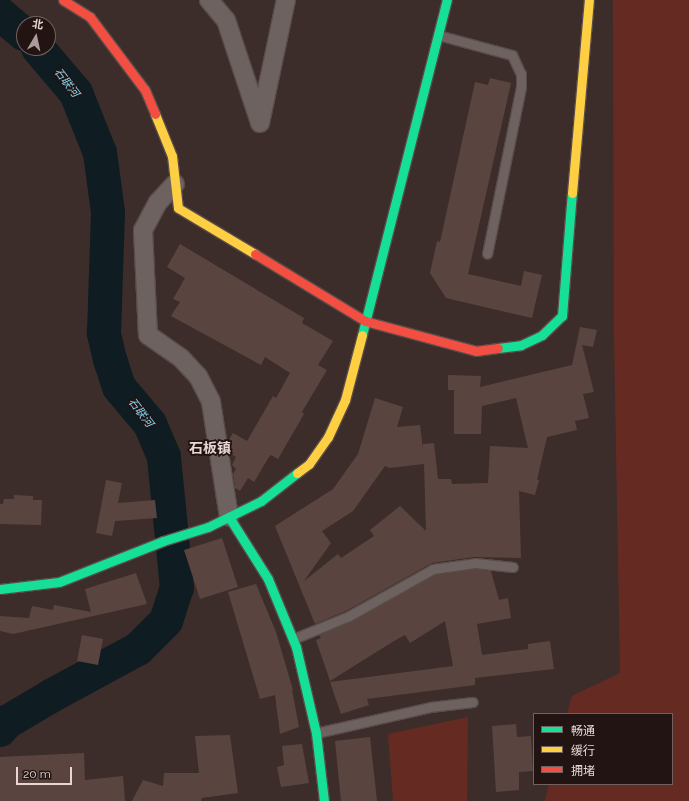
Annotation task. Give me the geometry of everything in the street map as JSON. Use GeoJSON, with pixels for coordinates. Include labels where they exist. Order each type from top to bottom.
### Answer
{"type":"FeatureCollection","features":[{"type":"Feature","properties":{"kind":"street"},"geometry":{"type":"LineString","coordinates":[[63,0],[90,17],[145,90],[172,156],[178,208],[365,321],[476,351],[521,345],[542,335],[562,316],[589,0]]}},
{"type":"Feature","properties":{"kind":"street"},"geometry":{"type":"LineString","coordinates":[[210,0],[226,20],[260,123],[286,0]]}},
{"type":"Feature","properties":{"kind":"street"},"geometry":{"type":"LineString","coordinates":[[0,589],[58,582],[163,541],[208,527],[261,500],[309,464],[328,437],[345,400],[447,0]]}},
{"type":"Feature","properties":{"kind":"street"},"geometry":{"type":"LineString","coordinates":[[175,184],[158,202],[143,230],[148,335],[182,358],[198,376],[211,402],[228,517],[268,579],[293,639],[316,733],[324,801]]}},
{"type":"Feature","properties":{"kind":"lane"},"geometry":{"type":"LineString","coordinates":[[438,35],[512,55],[521,74],[521,88],[487,254]]}},
{"type":"Feature","properties":{"kind":"lane"},"geometry":{"type":"LineString","coordinates":[[293,639],[350,616],[433,569],[475,563],[513,567]]}},
{"type":"Feature","properties":{"kind":"lane"},"geometry":{"type":"LineString","coordinates":[[316,733],[430,707],[473,702]]}},
{"type":"Feature","properties":{"kind":"shaded area"},"geometry":{"type":"Polygon","coordinates":[[[613,0],[689,0],[689,801],[545,801],[549,785],[673,785],[673,713],[567,713],[572,696],[620,673],[614,336],[613,0]]]}},
{"type":"Feature","properties":{"kind":"shaded area"},"geometry":{"type":"Polygon","coordinates":[[[468,717],[467,801],[393,801],[388,734],[468,717]]]}},
{"type":"Feature","properties":{"kind":"building"},"geometry":{"type":"Polygon","coordinates":[[[490,78],[511,83],[468,274],[521,286],[524,271],[542,275],[532,318],[446,298],[430,273],[437,241],[440,242],[475,82],[488,85],[490,78]]]}},
{"type":"Feature","properties":{"kind":"building"},"geometry":{"type":"Polygon","coordinates":[[[180,244],[304,318],[302,323],[333,341],[318,365],[327,370],[302,412],[304,414],[278,459],[271,455],[254,482],[248,478],[240,491],[235,488],[233,474],[236,469],[232,465],[236,457],[230,453],[228,441],[233,433],[247,441],[273,396],[276,398],[290,373],[265,357],[261,365],[171,316],[180,302],[173,299],[185,278],[167,267],[180,244]]]}},
{"type":"Feature","properties":{"kind":"building"},"geometry":{"type":"Polygon","coordinates":[[[580,327],[597,330],[593,347],[582,345],[594,392],[583,394],[589,418],[575,421],[577,430],[547,437],[535,495],[519,491],[521,558],[474,557],[432,563],[346,611],[315,624],[275,526],[333,489],[358,454],[375,398],[403,407],[397,427],[420,425],[423,449],[423,444],[434,443],[438,479],[451,479],[452,484],[488,483],[490,446],[528,448],[516,398],[482,406],[481,434],[454,434],[454,390],[448,390],[448,375],[481,376],[480,387],[572,365],[580,327]],[[424,464],[389,468],[385,466],[353,511],[322,531],[331,543],[304,581],[338,554],[341,558],[374,536],[370,530],[400,506],[426,531],[424,464]]]}},
{"type":"Feature","properties":{"kind":"building"},"geometry":{"type":"Polygon","coordinates":[[[106,480],[122,483],[118,503],[155,500],[157,518],[115,521],[112,536],[96,533],[106,480]]]}},
{"type":"Feature","properties":{"kind":"building"},"geometry":{"type":"Polygon","coordinates":[[[14,495],[33,496],[33,500],[42,500],[41,525],[0,524],[0,504],[3,504],[4,499],[14,499],[14,495]]]}},
{"type":"Feature","properties":{"kind":"building"},"geometry":{"type":"Polygon","coordinates":[[[222,538],[238,587],[200,599],[184,550],[222,538]]]}},
{"type":"Feature","properties":{"kind":"building"},"geometry":{"type":"Polygon","coordinates":[[[475,569],[491,571],[499,600],[508,598],[511,618],[477,624],[482,655],[528,649],[528,644],[550,641],[554,669],[475,678],[475,685],[367,699],[369,705],[341,714],[330,682],[453,666],[445,621],[410,643],[405,635],[330,681],[316,640],[321,638],[319,635],[352,621],[435,575],[475,569]]]}},
{"type":"Feature","properties":{"kind":"building"},"geometry":{"type":"Polygon","coordinates":[[[136,573],[147,604],[13,634],[0,631],[0,616],[29,618],[32,606],[53,610],[54,605],[91,612],[85,589],[136,573]]]}},
{"type":"Feature","properties":{"kind":"building"},"geometry":{"type":"Polygon","coordinates":[[[256,584],[276,632],[293,690],[299,727],[280,734],[275,695],[260,699],[228,592],[256,584]]]}},
{"type":"Feature","properties":{"kind":"building"},"geometry":{"type":"Polygon","coordinates":[[[82,635],[103,639],[98,665],[77,661],[82,635]]]}},
{"type":"Feature","properties":{"kind":"building"},"geometry":{"type":"Polygon","coordinates":[[[516,724],[517,737],[531,736],[533,771],[519,772],[519,790],[496,792],[492,726],[516,724]]]}},
{"type":"Feature","properties":{"kind":"building"},"geometry":{"type":"Polygon","coordinates":[[[230,735],[238,793],[202,798],[201,801],[132,801],[143,780],[163,786],[164,773],[199,773],[195,736],[230,735]]]}},
{"type":"Feature","properties":{"kind":"building"},"geometry":{"type":"Polygon","coordinates":[[[370,737],[377,801],[341,801],[335,741],[370,737]]]}},
{"type":"Feature","properties":{"kind":"building"},"geometry":{"type":"Polygon","coordinates":[[[302,744],[309,783],[281,787],[277,767],[284,765],[282,746],[302,744]]]}},
{"type":"Feature","properties":{"kind":"building"},"geometry":{"type":"Polygon","coordinates":[[[84,753],[85,780],[123,776],[125,801],[0,801],[0,757],[84,753]]]}},
{"type":"Feature","properties":{"kind":"waterway","name":"石联河"},"geometry":{"type":"LineString","coordinates":[[0,14],[16,27]]}},
{"type":"Feature","properties":{"kind":"waterway","name":"石联河"},"geometry":{"type":"LineString","coordinates":[[0,730],[7,722],[51,696],[138,649],[166,621],[177,588],[164,457],[150,424],[119,387],[110,360],[104,333],[108,212],[100,153],[76,93],[45,56]]}},
{"type":"Feature","properties":{"kind":"traffic: fast"},"geometry":{"type":"LineString","coordinates":[[362,335],[447,0]]}},
{"type":"Feature","properties":{"kind":"traffic: fast"},"geometry":{"type":"LineString","coordinates":[[498,348],[521,345],[542,335],[562,316],[572,193]]}},
{"type":"Feature","properties":{"kind":"traffic: fast"},"geometry":{"type":"LineString","coordinates":[[0,589],[59,582],[163,541],[208,527],[261,501],[297,473]]}},
{"type":"Feature","properties":{"kind":"traffic: fast"},"geometry":{"type":"LineString","coordinates":[[229,517],[268,579],[296,647],[316,733],[324,801]]}},
{"type":"Feature","properties":{"kind":"traffic: slow"},"geometry":{"type":"LineString","coordinates":[[572,193],[589,0]]}},
{"type":"Feature","properties":{"kind":"traffic: slow"},"geometry":{"type":"LineString","coordinates":[[155,114],[172,156],[178,208],[255,254]]}},
{"type":"Feature","properties":{"kind":"traffic: slow"},"geometry":{"type":"LineString","coordinates":[[297,473],[309,464],[328,437],[345,400],[362,335]]}},
{"type":"Feature","properties":{"kind":"traffic: jam"},"geometry":{"type":"LineString","coordinates":[[63,0],[90,17],[145,90],[155,114]]}},
{"type":"Feature","properties":{"kind":"traffic: jam"},"geometry":{"type":"LineString","coordinates":[[255,254],[365,321],[476,351],[498,348]]}},
{"type":"Feature","properties":{"kind":"district","name":"石板镇"},"geometry":{"type":"Point","coordinates":[210,448]}}]}
